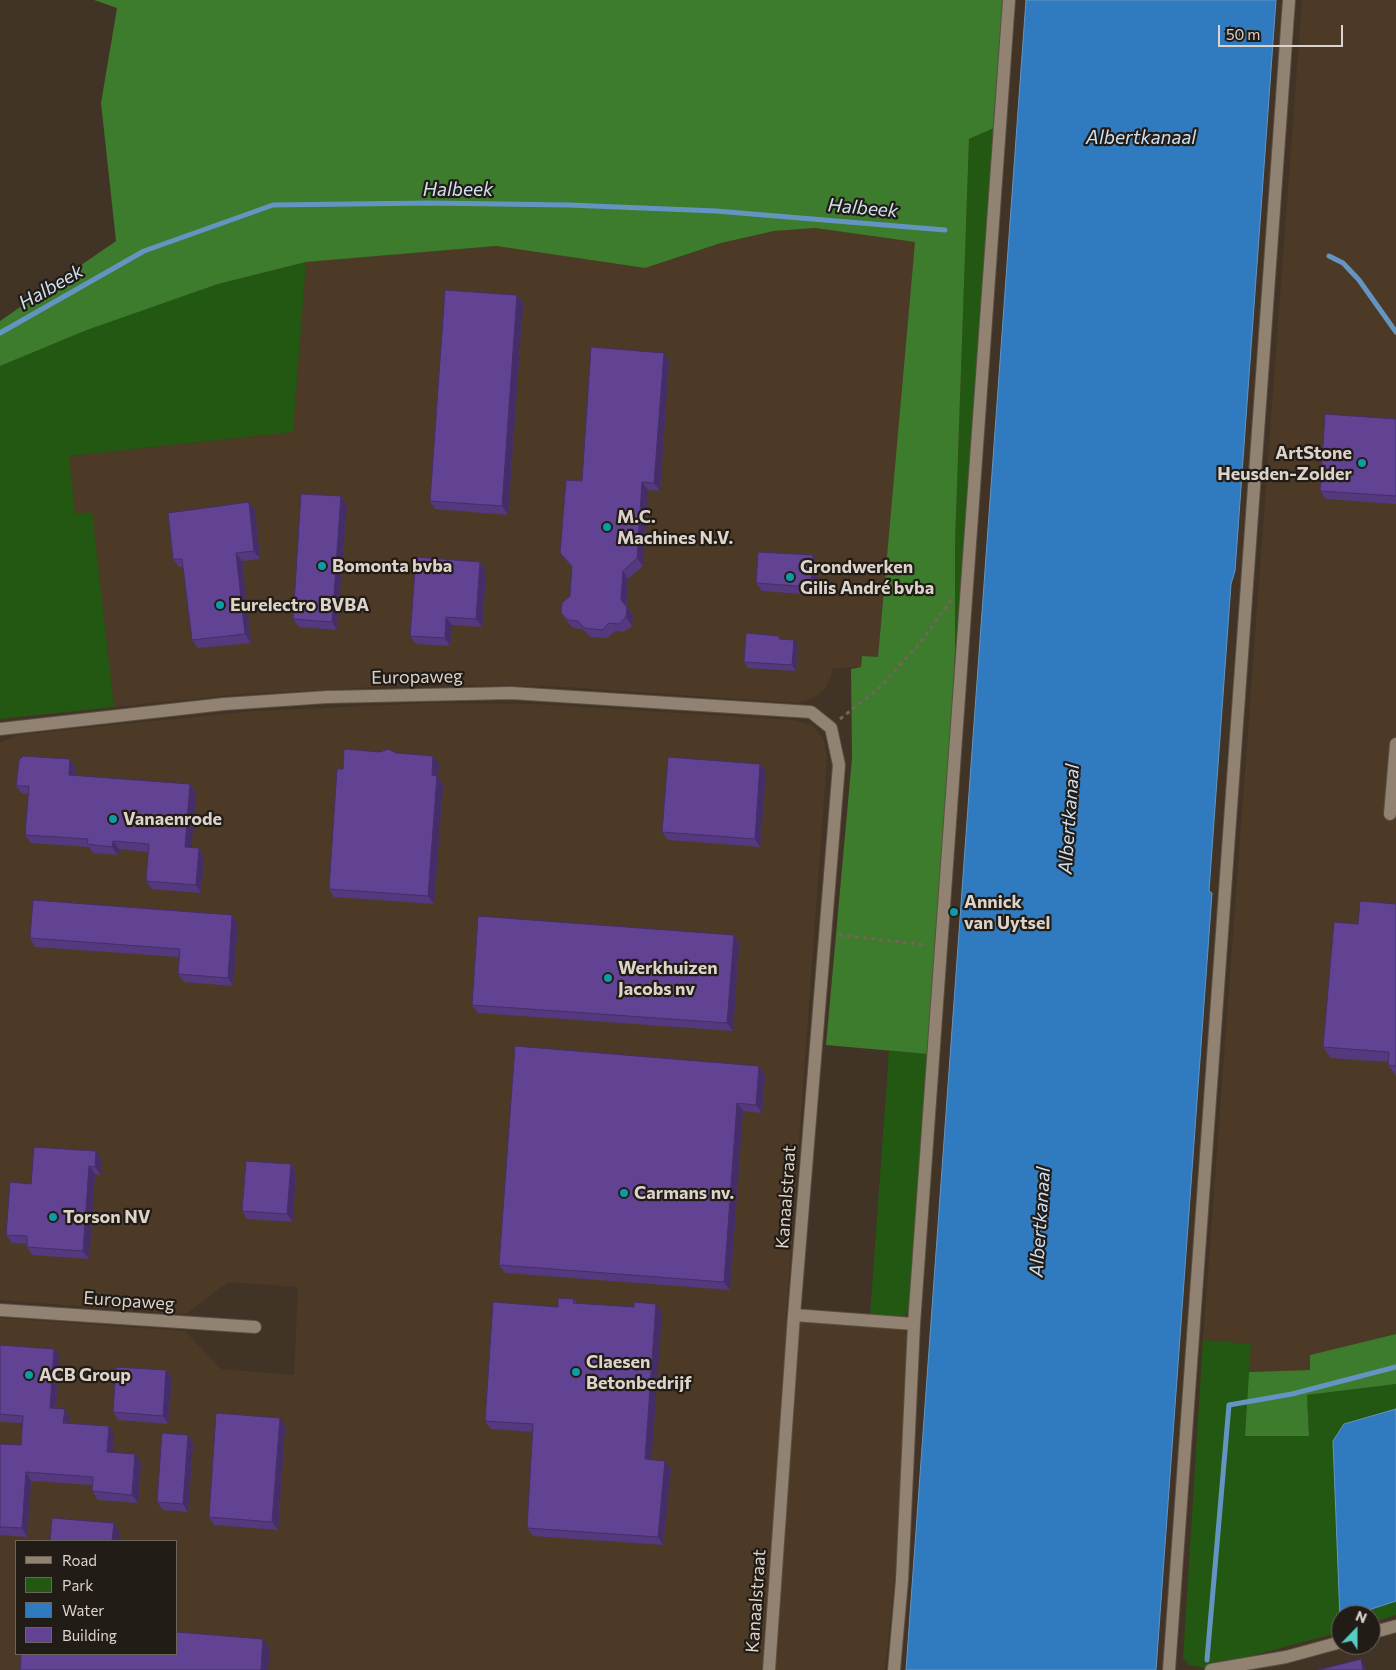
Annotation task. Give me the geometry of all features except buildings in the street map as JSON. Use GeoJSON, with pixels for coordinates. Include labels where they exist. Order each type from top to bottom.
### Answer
{"type":"FeatureCollection","features":[{"type":"Feature","properties":{"kind":"street"},"geometry":{"type":"LineString","coordinates":[[894,1670],[902,1580],[914,1324],[1009,0]]}},
{"type":"Feature","properties":{"kind":"street"},"geometry":{"type":"LineString","coordinates":[[1169,1670],[1289,0]]}},
{"type":"Feature","properties":{"kind":"street","name":"Europaweg"},"geometry":{"type":"LineString","coordinates":[[0,729],[242,703],[327,697],[491,693],[811,712],[831,728]]}},
{"type":"Feature","properties":{"kind":"street","name":"Kanaalstraat"},"geometry":{"type":"LineString","coordinates":[[769,1670],[794,1315],[839,765],[831,728]]}},
{"type":"Feature","properties":{"kind":"street"},"geometry":{"type":"LineString","coordinates":[[1390,814],[1396,744]]}},
{"type":"Feature","properties":{"kind":"street","name":"Europaweg"},"geometry":{"type":"LineString","coordinates":[[0,1310],[256,1328]]}},
{"type":"Feature","properties":{"kind":"street"},"geometry":{"type":"LineString","coordinates":[[794,1315],[914,1324]]}},
{"type":"Feature","properties":{"kind":"street"},"geometry":{"type":"LineString","coordinates":[[1381,1630],[1396,1626]]}},
{"type":"Feature","properties":{"kind":"street"},"geometry":{"type":"LineString","coordinates":[[1211,1670],[1286,1657],[1331,1645]]}},
{"type":"Feature","properties":{"kind":"path"},"geometry":{"type":"LineString","coordinates":[[831,728],[879,688],[920,642],[968,578]]}},
{"type":"Feature","properties":{"kind":"path"},"geometry":{"type":"LineString","coordinates":[[824,933],[941,946]]}},
{"type":"Feature","properties":{"kind":"shaded area"},"geometry":{"type":"Polygon","coordinates":[[[1302,0],[1396,0],[1396,1334],[1310,1355],[1311,1370],[1249,1372],[1251,1344],[1203,1340],[1302,0]]]}},
{"type":"Feature","properties":{"kind":"shaded area"},"geometry":{"type":"Polygon","coordinates":[[[815,228],[915,242],[878,658],[862,656],[861,667],[833,668],[830,680],[823,691],[810,700],[798,703],[550,686],[416,685],[242,694],[114,707],[92,513],[75,514],[69,456],[293,432],[306,262],[496,246],[645,268],[721,243],[774,231],[815,228]]]}},
{"type":"Feature","properties":{"kind":"shaded area"},"geometry":{"type":"Polygon","coordinates":[[[431,703],[534,704],[792,720],[812,725],[824,740],[827,758],[786,1319],[896,1327],[904,1330],[908,1337],[897,1560],[885,1670],[0,1670],[0,1318],[185,1331],[221,1369],[294,1375],[298,1287],[228,1282],[186,1314],[0,1300],[0,743],[17,735],[253,711],[431,703]]]}},
{"type":"Feature","properties":{"kind":"green space"},"geometry":{"type":"Polygon","coordinates":[[[94,0],[1003,0],[994,128],[969,139],[955,544],[955,652],[947,805],[927,1054],[826,1045],[852,758],[851,669],[861,667],[862,656],[878,657],[915,242],[815,228],[774,231],[721,243],[645,268],[496,246],[306,262],[218,284],[87,330],[0,366],[0,321],[116,241],[101,103],[117,8],[94,0]]]}},
{"type":"Feature","properties":{"kind":"green space"},"geometry":{"type":"Polygon","coordinates":[[[994,128],[959,644],[955,652],[955,544],[969,139],[994,128]]]}},
{"type":"Feature","properties":{"kind":"green space"},"geometry":{"type":"Polygon","coordinates":[[[306,262],[293,432],[69,456],[75,514],[92,512],[114,707],[0,719],[0,366],[87,330],[218,284],[306,262]]]}},
{"type":"Feature","properties":{"kind":"green space"},"geometry":{"type":"Polygon","coordinates":[[[889,1051],[927,1054],[909,1310],[903,1319],[870,1315],[889,1051]]]}},
{"type":"Feature","properties":{"kind":"green space"},"geometry":{"type":"Polygon","coordinates":[[[1396,1334],[1396,1384],[1307,1395],[1309,1436],[1245,1436],[1249,1372],[1310,1370],[1310,1355],[1396,1334]]]}},
{"type":"Feature","properties":{"kind":"green space"},"geometry":{"type":"Polygon","coordinates":[[[1203,1340],[1251,1344],[1245,1436],[1309,1436],[1307,1395],[1396,1384],[1396,1615],[1381,1620],[1381,1605],[1331,1605],[1331,1635],[1205,1668],[1189,1665],[1183,1658],[1203,1340]]]}},
{"type":"Feature","properties":{"kind":"water","name":"Albertkanaal"},"geometry":{"type":"Polygon","coordinates":[[[1026,0],[1276,0],[1235,571],[1231,584],[1209,891],[1212,893],[1156,1670],[906,1670],[1026,0]]]}},
{"type":"Feature","properties":{"kind":"water"},"geometry":{"type":"Polygon","coordinates":[[[1396,1409],[1396,1601],[1381,1606],[1339,1605],[1333,1441],[1344,1424],[1396,1409]]]}},
{"type":"Feature","properties":{"kind":"waterway","name":"Halbeek"},"geometry":{"type":"LineString","coordinates":[[0,333],[144,251],[273,205],[429,203],[569,205],[716,211],[945,230]]}},
{"type":"Feature","properties":{"kind":"waterway","name":"Halbeek"},"geometry":{"type":"LineString","coordinates":[[1329,256],[1343,263],[1359,280],[1396,332]]}},
{"type":"Feature","properties":{"kind":"waterway"},"geometry":{"type":"LineString","coordinates":[[1207,1660],[1229,1405],[1292,1394],[1396,1367]]}},
{"type":"Feature","properties":{"kind":"place","name":"ArtStone Heusden-Zolder"},"geometry":{"type":"Point","coordinates":[1362,463]}},
{"type":"Feature","properties":{"kind":"place","name":"M.C. Machines N.V."},"geometry":{"type":"Point","coordinates":[607,527]}},
{"type":"Feature","properties":{"kind":"place","name":"Bomonta bvba"},"geometry":{"type":"Point","coordinates":[322,566]}},
{"type":"Feature","properties":{"kind":"place","name":"Grondwerken Gilis André bvba"},"geometry":{"type":"Point","coordinates":[790,577]}},
{"type":"Feature","properties":{"kind":"place","name":"Eurelectro BVBA"},"geometry":{"type":"Point","coordinates":[220,605]}},
{"type":"Feature","properties":{"kind":"place","name":"Vanaenrode"},"geometry":{"type":"Point","coordinates":[113,819]}},
{"type":"Feature","properties":{"kind":"place","name":"Annick van Uytsel"},"geometry":{"type":"Point","coordinates":[954,912]}},
{"type":"Feature","properties":{"kind":"place","name":"Werkhuizen Jacobs nv"},"geometry":{"type":"Point","coordinates":[608,978]}},
{"type":"Feature","properties":{"kind":"place","name":"Carmans nv."},"geometry":{"type":"Point","coordinates":[624,1193]}},
{"type":"Feature","properties":{"kind":"place","name":"Torson NV"},"geometry":{"type":"Point","coordinates":[53,1217]}},
{"type":"Feature","properties":{"kind":"place","name":"Claesen Betonbedrijf"},"geometry":{"type":"Point","coordinates":[576,1372]}},
{"type":"Feature","properties":{"kind":"place","name":"ACB Group"},"geometry":{"type":"Point","coordinates":[29,1375]}}]}
